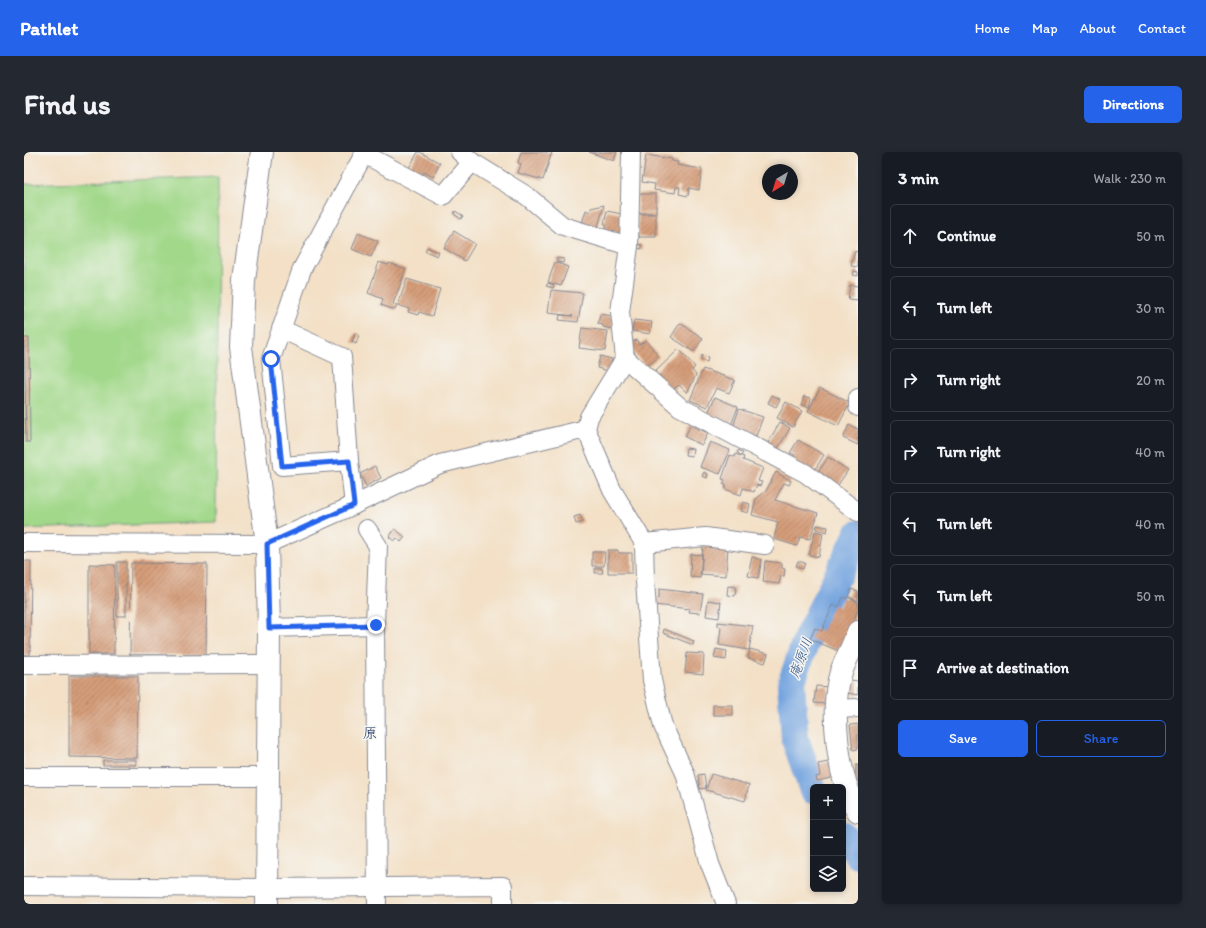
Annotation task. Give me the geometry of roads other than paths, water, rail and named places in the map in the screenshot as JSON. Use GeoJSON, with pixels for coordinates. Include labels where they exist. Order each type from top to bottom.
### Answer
{"type":"FeatureCollection","features":[{"type":"Feature","properties":{"kind":"street"},"geometry":{"type":"LineString","coordinates":[[262,152],[244,280],[242,347],[267,544],[269,628],[267,896]]}},
{"type":"Feature","properties":{"kind":"street"},"geometry":{"type":"LineString","coordinates":[[631,152],[629,246],[620,312],[625,358],[589,417],[586,430],[612,490],[644,543],[645,581],[652,680],[663,726],[685,773],[710,864],[726,904]]}},
{"type":"Feature","properties":{"kind":"street"},"geometry":{"type":"LineString","coordinates":[[349,461],[282,466],[271,359],[280,329],[302,269],[364,154],[443,196],[466,157],[527,196],[563,226],[629,246]]}},
{"type":"Feature","properties":{"kind":"street"},"geometry":{"type":"LineString","coordinates":[[280,329],[342,356],[349,461],[354,505]]}},
{"type":"Feature","properties":{"kind":"street"},"geometry":{"type":"LineString","coordinates":[[625,358],[680,407],[805,473],[858,512]]}},
{"type":"Feature","properties":{"kind":"street"},"geometry":{"type":"LineString","coordinates":[[858,398],[858,407]]}},
{"type":"Feature","properties":{"kind":"street"},"geometry":{"type":"LineString","coordinates":[[24,543],[267,544],[440,464],[586,430]]}},
{"type":"Feature","properties":{"kind":"street"},"geometry":{"type":"LineString","coordinates":[[367,530],[378,546],[376,625],[377,896]]}},
{"type":"Feature","properties":{"kind":"street"},"geometry":{"type":"LineString","coordinates":[[644,543],[705,537],[765,545]]}},
{"type":"Feature","properties":{"kind":"street"},"geometry":{"type":"LineString","coordinates":[[269,628],[376,625]]}},
{"type":"Feature","properties":{"kind":"street"},"geometry":{"type":"LineString","coordinates":[[858,632],[841,673],[837,692],[836,709],[838,750],[843,775],[858,811]]}},
{"type":"Feature","properties":{"kind":"street"},"geometry":{"type":"LineString","coordinates":[[24,665],[268,664]]}},
{"type":"Feature","properties":{"kind":"street"},"geometry":{"type":"LineString","coordinates":[[836,709],[858,708]]}},
{"type":"Feature","properties":{"kind":"street"},"geometry":{"type":"LineString","coordinates":[[24,777],[268,777]]}},
{"type":"Feature","properties":{"kind":"street"},"geometry":{"type":"LineString","coordinates":[[24,886],[267,896],[377,896],[502,886],[503,904]]}},
{"type":"Feature","properties":{"kind":"waterway","name":"庵原川"},"geometry":{"type":"LineString","coordinates":[[811,784],[795,739],[791,684],[807,638],[858,534]]}},
{"type":"Feature","properties":{"kind":"waterway","name":"庵原川"},"geometry":{"type":"LineString","coordinates":[[846,839],[858,855]]}},
{"type":"Feature","properties":{"kind":"district","name":"原"},"geometry":{"type":"Point","coordinates":[370,733]}}]}
